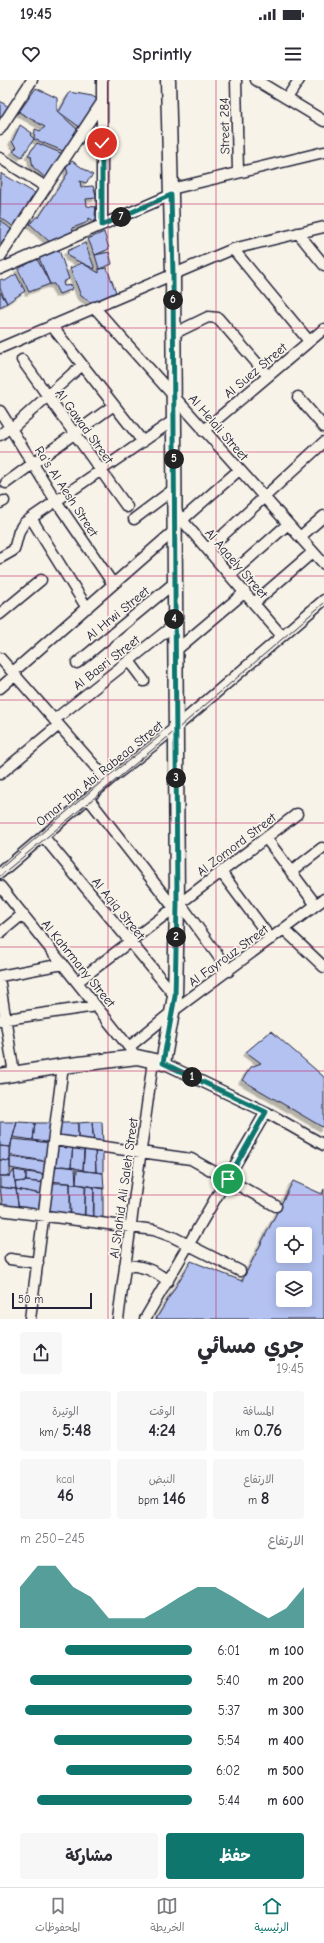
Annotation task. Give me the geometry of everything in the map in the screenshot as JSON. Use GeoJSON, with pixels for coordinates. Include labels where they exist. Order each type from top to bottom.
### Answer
{"type":"FeatureCollection","features":[{"type":"Feature","properties":{"kind":"main road"},"geometry":{"type":"LineString","coordinates":[[0,1076],[63,1066],[133,1052],[158,1062],[173,1011],[175,996],[177,905],[174,583],[178,525],[174,508],[173,274],[168,80]]}},
{"type":"Feature","properties":{"kind":"street"},"geometry":{"type":"LineString","coordinates":[[0,129],[32,80]]}},
{"type":"Feature","properties":{"kind":"street"},"geometry":{"type":"LineString","coordinates":[[102,80],[102,225]]}},
{"type":"Feature","properties":{"kind":"street","name":"Street 284"},"geometry":{"type":"LineString","coordinates":[[236,80],[238,172]]}},
{"type":"Feature","properties":{"kind":"street"},"geometry":{"type":"LineString","coordinates":[[256,80],[324,121]]}},
{"type":"Feature","properties":{"kind":"street"},"geometry":{"type":"LineString","coordinates":[[287,98],[299,80]]}},
{"type":"Feature","properties":{"kind":"street"},"geometry":{"type":"LineString","coordinates":[[0,257],[102,102]]}},
{"type":"Feature","properties":{"kind":"street"},"geometry":{"type":"LineString","coordinates":[[0,269],[102,225],[171,192],[238,172],[324,152]]}},
{"type":"Feature","properties":{"kind":"street"},"geometry":{"type":"LineString","coordinates":[[0,158],[46,187]]}},
{"type":"Feature","properties":{"kind":"street"},"geometry":{"type":"LineString","coordinates":[[0,348],[51,325],[233,249],[324,227]]}},
{"type":"Feature","properties":{"kind":"street"},"geometry":{"type":"LineString","coordinates":[[298,233],[324,265]]}},
{"type":"Feature","properties":{"kind":"street"},"geometry":{"type":"LineString","coordinates":[[233,249],[309,341]]}},
{"type":"Feature","properties":{"kind":"street","name":"Al Helali Street"},"geometry":{"type":"LineString","coordinates":[[94,307],[174,394],[239,470],[324,564]]}},
{"type":"Feature","properties":{"kind":"street"},"geometry":{"type":"LineString","coordinates":[[173,334],[208,317],[218,318],[268,376]]}},
{"type":"Feature","properties":{"kind":"street"},"geometry":{"type":"LineString","coordinates":[[51,325],[143,442]]}},
{"type":"Feature","properties":{"kind":"street","name":"Al Suez Street"},"geometry":{"type":"LineString","coordinates":[[204,430],[309,341],[322,334]]}},
{"type":"Feature","properties":{"kind":"street","name":"Al Gawad Street"},"geometry":{"type":"LineString","coordinates":[[22,360],[127,507]]}},
{"type":"Feature","properties":{"kind":"street"},"geometry":{"type":"LineString","coordinates":[[0,435],[11,428],[48,397],[82,365]]}},
{"type":"Feature","properties":{"kind":"street"},"geometry":{"type":"LineString","coordinates":[[298,397],[324,427]]}},
{"type":"Feature","properties":{"kind":"street"},"geometry":{"type":"LineString","coordinates":[[6,484],[114,405]]}},
{"type":"Feature","properties":{"kind":"street","name":"Ra's Al Aesh Street"},"geometry":{"type":"LineString","coordinates":[[0,411],[56,501],[113,584]]}},
{"type":"Feature","properties":{"kind":"street"},"geometry":{"type":"LineString","coordinates":[[0,558],[14,550],[19,531],[24,523],[174,420]]}},
{"type":"Feature","properties":{"kind":"street"},"geometry":{"type":"LineString","coordinates":[[208,549],[324,442]]}},
{"type":"Feature","properties":{"kind":"street"},"geometry":{"type":"LineString","coordinates":[[0,688],[239,470]]}},
{"type":"Feature","properties":{"kind":"street"},"geometry":{"type":"LineString","coordinates":[[134,519],[174,489]]}},
{"type":"Feature","properties":{"kind":"street"},"geometry":{"type":"LineString","coordinates":[[300,537],[324,516]]}},
{"type":"Feature","properties":{"kind":"street"},"geometry":{"type":"LineString","coordinates":[[32,518],[86,608]]}},
{"type":"Feature","properties":{"kind":"street"},"geometry":{"type":"LineString","coordinates":[[230,575],[288,524]]}},
{"type":"Feature","properties":{"kind":"street","name":"Al Aqaely Street"},"geometry":{"type":"LineString","coordinates":[[178,525],[208,549],[281,635]]}},
{"type":"Feature","properties":{"kind":"street"},"geometry":{"type":"LineString","coordinates":[[254,603],[313,552]]}},
{"type":"Feature","properties":{"kind":"street"},"geometry":{"type":"LineString","coordinates":[[0,614],[41,580]]}},
{"type":"Feature","properties":{"kind":"street","name":"Al Hrwi Street"},"geometry":{"type":"LineString","coordinates":[[77,663],[174,583]]}},
{"type":"Feature","properties":{"kind":"street"},"geometry":{"type":"LineString","coordinates":[[174,652],[245,592]]}},
{"type":"Feature","properties":{"kind":"street","name":"Omar Ibn Abi Rabeaa Street"},"geometry":{"type":"LineString","coordinates":[[2,868],[175,728],[281,635],[324,600]]}},
{"type":"Feature","properties":{"kind":"street","name":"Al Basri Street"},"geometry":{"type":"LineString","coordinates":[[0,774],[56,723],[174,625]]}},
{"type":"Feature","properties":{"kind":"street"},"geometry":{"type":"LineString","coordinates":[[0,658],[108,781]]}},
{"type":"Feature","properties":{"kind":"street"},"geometry":{"type":"LineString","coordinates":[[129,661],[144,681]]}},
{"type":"Feature","properties":{"kind":"street"},"geometry":{"type":"LineString","coordinates":[[88,798],[229,970]]}},
{"type":"Feature","properties":{"kind":"street","name":"Al Zomord Street"},"geometry":{"type":"LineString","coordinates":[[77,982],[297,814]]}},
{"type":"Feature","properties":{"kind":"street","name":"Al Aqiq Street"},"geometry":{"type":"LineString","coordinates":[[43,836],[175,996]]}},
{"type":"Feature","properties":{"kind":"street"},"geometry":{"type":"LineString","coordinates":[[266,838],[316,905]]}},
{"type":"Feature","properties":{"kind":"street"},"geometry":{"type":"LineString","coordinates":[[291,872],[322,848]]}},
{"type":"Feature","properties":{"kind":"street"},"geometry":{"type":"LineString","coordinates":[[221,872],[271,939]]}},
{"type":"Feature","properties":{"kind":"street","name":"Al Kahrmany Street"},"geometry":{"type":"LineString","coordinates":[[0,886],[133,1052]]}},
{"type":"Feature","properties":{"kind":"street","name":"Al Fayrouz Street"},"geometry":{"type":"LineString","coordinates":[[133,1052],[173,1011],[324,899]]}},
{"type":"Feature","properties":{"kind":"street"},"geometry":{"type":"LineString","coordinates":[[0,933],[23,914]]}},
{"type":"Feature","properties":{"kind":"street"},"geometry":{"type":"LineString","coordinates":[[284,929],[323,963]]}},
{"type":"Feature","properties":{"kind":"street"},"geometry":{"type":"LineString","coordinates":[[0,976],[63,964]]}},
{"type":"Feature","properties":{"kind":"street"},"geometry":{"type":"LineString","coordinates":[[0,984],[3,1019],[14,1074]]}},
{"type":"Feature","properties":{"kind":"street"},"geometry":{"type":"LineString","coordinates":[[3,1019],[96,1006]]}},
{"type":"Feature","properties":{"kind":"street"},"geometry":{"type":"LineString","coordinates":[[158,1062],[266,1112],[324,1145]]}},
{"type":"Feature","properties":{"kind":"street","name":"Al Shahid Ali Saleh Street"},"geometry":{"type":"LineString","coordinates":[[118,1319],[141,1152],[158,1062]]}},
{"type":"Feature","properties":{"kind":"street"},"geometry":{"type":"LineString","coordinates":[[30,1319],[63,1066]]}},
{"type":"Feature","properties":{"kind":"street"},"geometry":{"type":"LineString","coordinates":[[146,1319],[266,1112]]}},
{"type":"Feature","properties":{"kind":"street"},"geometry":{"type":"LineString","coordinates":[[54,1140],[191,1159],[276,1206]]}},
{"type":"Feature","properties":{"kind":"street"},"geometry":{"type":"LineString","coordinates":[[0,1210],[154,1230],[190,1245],[240,1271]]}},
{"type":"Feature","properties":{"kind":"street"},"geometry":{"type":"LineString","coordinates":[[10,1259],[38,1263]]}},
{"type":"Feature","properties":{"kind":"street"},"geometry":{"type":"LineString","coordinates":[[125,1265],[141,1266],[156,1271],[168,1281]]}},
{"type":"Feature","properties":{"kind":"building"},"geometry":{"type":"Polygon","coordinates":[[[36,88],[57,98],[57,111],[78,130],[63,151],[34,139],[35,129],[40,131],[45,127],[19,112],[36,88]]]}},
{"type":"Feature","properties":{"kind":"building"},"geometry":{"type":"Polygon","coordinates":[[[70,92],[92,96],[99,100],[81,128],[59,112],[70,92]]]}},
{"type":"Feature","properties":{"kind":"building"},"geometry":{"type":"Polygon","coordinates":[[[0,101],[10,108],[0,127],[0,101]]]}},
{"type":"Feature","properties":{"kind":"building"},"geometry":{"type":"Polygon","coordinates":[[[20,125],[32,133],[30,135],[34,139],[22,157],[13,151],[17,147],[12,142],[20,125]]]}},
{"type":"Feature","properties":{"kind":"building"},"geometry":{"type":"Polygon","coordinates":[[[37,143],[63,154],[48,180],[33,167],[31,156],[28,155],[37,143]]]}},
{"type":"Feature","properties":{"kind":"building"},"geometry":{"type":"Polygon","coordinates":[[[72,161],[93,175],[86,183],[80,181],[81,187],[93,186],[97,198],[86,199],[87,206],[96,207],[95,215],[99,220],[94,221],[89,218],[86,223],[72,228],[74,234],[51,243],[30,224],[36,217],[39,217],[68,173],[66,167],[72,161]]]}},
{"type":"Feature","properties":{"kind":"building"},"geometry":{"type":"Polygon","coordinates":[[[1,173],[38,195],[18,230],[0,217],[1,173]]]}},
{"type":"Feature","properties":{"kind":"building"},"geometry":{"type":"Polygon","coordinates":[[[0,220],[12,230],[0,244],[0,220]]]}},
{"type":"Feature","properties":{"kind":"building"},"geometry":{"type":"Polygon","coordinates":[[[104,232],[109,249],[95,255],[88,239],[104,232]]]}},
{"type":"Feature","properties":{"kind":"building"},"geometry":{"type":"Polygon","coordinates":[[[85,243],[95,269],[69,257],[67,251],[85,243]]]}},
{"type":"Feature","properties":{"kind":"building"},"geometry":{"type":"Polygon","coordinates":[[[59,250],[69,279],[63,282],[64,286],[72,285],[71,290],[59,294],[54,284],[50,284],[39,258],[59,250]]]}},
{"type":"Feature","properties":{"kind":"building"},"geometry":{"type":"Polygon","coordinates":[[[109,252],[112,264],[99,269],[95,255],[109,252]]]}},
{"type":"Feature","properties":{"kind":"building"},"geometry":{"type":"Polygon","coordinates":[[[37,259],[50,284],[29,292],[18,269],[37,259]]]}},
{"type":"Feature","properties":{"kind":"building"},"geometry":{"type":"Polygon","coordinates":[[[82,263],[99,273],[99,269],[107,268],[116,292],[92,303],[81,296],[70,268],[82,263]]]}},
{"type":"Feature","properties":{"kind":"building"},"geometry":{"type":"Polygon","coordinates":[[[16,274],[25,291],[7,303],[0,288],[0,280],[2,279],[5,281],[16,274]]]}},
{"type":"Feature","properties":{"kind":"building"},"geometry":{"type":"Polygon","coordinates":[[[0,292],[7,303],[0,307],[0,292]]]}},
{"type":"Feature","properties":{"kind":"building"},"geometry":{"type":"Polygon","coordinates":[[[271,1031],[324,1077],[324,1128],[242,1080],[251,1067],[261,1063],[246,1052],[271,1031]]]}},
{"type":"Feature","properties":{"kind":"building"},"geometry":{"type":"Polygon","coordinates":[[[0,1122],[17,1122],[10,1147],[0,1146],[0,1122]]]}},
{"type":"Feature","properties":{"kind":"building"},"geometry":{"type":"Polygon","coordinates":[[[17,1122],[35,1123],[33,1140],[13,1137],[17,1122]]]}},
{"type":"Feature","properties":{"kind":"building"},"geometry":{"type":"Polygon","coordinates":[[[92,1122],[94,1144],[78,1142],[78,1123],[92,1122]]]}},
{"type":"Feature","properties":{"kind":"building"},"geometry":{"type":"Polygon","coordinates":[[[92,1122],[102,1122],[103,1145],[94,1144],[92,1122]]]}},
{"type":"Feature","properties":{"kind":"building"},"geometry":{"type":"Polygon","coordinates":[[[35,1123],[55,1123],[52,1143],[33,1140],[35,1123]]]}},
{"type":"Feature","properties":{"kind":"building"},"geometry":{"type":"Polygon","coordinates":[[[59,1123],[78,1123],[78,1142],[57,1139],[59,1123]]]}},
{"type":"Feature","properties":{"kind":"building"},"geometry":{"type":"Polygon","coordinates":[[[12,1139],[52,1143],[50,1162],[10,1155],[12,1139]]]}},
{"type":"Feature","properties":{"kind":"building"},"geometry":{"type":"Polygon","coordinates":[[[55,1143],[73,1146],[71,1167],[50,1166],[55,1143]]]}},
{"type":"Feature","properties":{"kind":"building"},"geometry":{"type":"Polygon","coordinates":[[[73,1144],[84,1146],[83,1170],[71,1167],[73,1144]]]}},
{"type":"Feature","properties":{"kind":"building"},"geometry":{"type":"Polygon","coordinates":[[[85,1145],[95,1146],[96,1172],[83,1171],[85,1145]]]}},
{"type":"Feature","properties":{"kind":"building"},"geometry":{"type":"Polygon","coordinates":[[[0,1146],[10,1147],[10,1161],[0,1160],[0,1146]]]}},
{"type":"Feature","properties":{"kind":"building"},"geometry":{"type":"Polygon","coordinates":[[[95,1147],[103,1148],[103,1173],[96,1172],[95,1147]]]}},
{"type":"Feature","properties":{"kind":"building"},"geometry":{"type":"Polygon","coordinates":[[[10,1157],[50,1162],[49,1175],[10,1168],[10,1157]]]}},
{"type":"Feature","properties":{"kind":"building"},"geometry":{"type":"Polygon","coordinates":[[[0,1160],[10,1161],[10,1176],[0,1176],[0,1160]]]}},
{"type":"Feature","properties":{"kind":"building"},"geometry":{"type":"Polygon","coordinates":[[[63,1166],[75,1168],[76,1184],[51,1181],[50,1167],[63,1166]]]}},
{"type":"Feature","properties":{"kind":"building"},"geometry":{"type":"Polygon","coordinates":[[[14,1170],[16,1189],[0,1187],[0,1176],[10,1176],[14,1170]]]}},
{"type":"Feature","properties":{"kind":"building"},"geometry":{"type":"Polygon","coordinates":[[[14,1170],[26,1172],[26,1181],[15,1182],[14,1170]]]}},
{"type":"Feature","properties":{"kind":"building"},"geometry":{"type":"Polygon","coordinates":[[[77,1170],[103,1173],[104,1189],[76,1184],[77,1170]]]}},
{"type":"Feature","properties":{"kind":"building"},"geometry":{"type":"Polygon","coordinates":[[[26,1172],[49,1175],[48,1183],[26,1181],[26,1172]]]}},
{"type":"Feature","properties":{"kind":"building"},"geometry":{"type":"Polygon","coordinates":[[[26,1181],[47,1183],[45,1195],[16,1189],[15,1182],[26,1181]]]}},
{"type":"Feature","properties":{"kind":"building"},"geometry":{"type":"Polygon","coordinates":[[[293,1181],[322,1194],[324,1189],[324,1319],[156,1319],[191,1261],[242,1281],[293,1181]]]}},
{"type":"Feature","properties":{"kind":"building"},"geometry":{"type":"Polygon","coordinates":[[[52,1183],[70,1183],[70,1215],[46,1212],[52,1183]]]}},
{"type":"Feature","properties":{"kind":"building"},"geometry":{"type":"Polygon","coordinates":[[[70,1184],[85,1185],[85,1218],[71,1217],[70,1184]]]}},
{"type":"Feature","properties":{"kind":"building"},"geometry":{"type":"Polygon","coordinates":[[[86,1185],[94,1187],[93,1220],[84,1220],[86,1185]]]}},
{"type":"Feature","properties":{"kind":"building"},"geometry":{"type":"Polygon","coordinates":[[[0,1187],[16,1189],[19,1212],[3,1209],[0,1187]]]}},
{"type":"Feature","properties":{"kind":"building"},"geometry":{"type":"Polygon","coordinates":[[[94,1187],[103,1188],[103,1221],[94,1221],[94,1187]]]}},
{"type":"Feature","properties":{"kind":"building"},"geometry":{"type":"Polygon","coordinates":[[[16,1189],[47,1195],[43,1214],[19,1211],[16,1189]]]}},
{"type":"Feature","properties":{"kind":"tram line"},"geometry":{"type":"LineString","coordinates":[[0,876],[175,731],[324,603]]}},
{"type":"Feature","properties":{"kind":"tram line"},"geometry":{"type":"LineString","coordinates":[[1,868],[106,778],[160,736]]}},
{"type":"Feature","properties":{"kind":"route"},"geometry":{"type":"LineString","coordinates":[[102,143],[102,225],[171,195],[173,274],[177,905],[175,996],[163,1063],[266,1112],[228,1179]]}}]}
